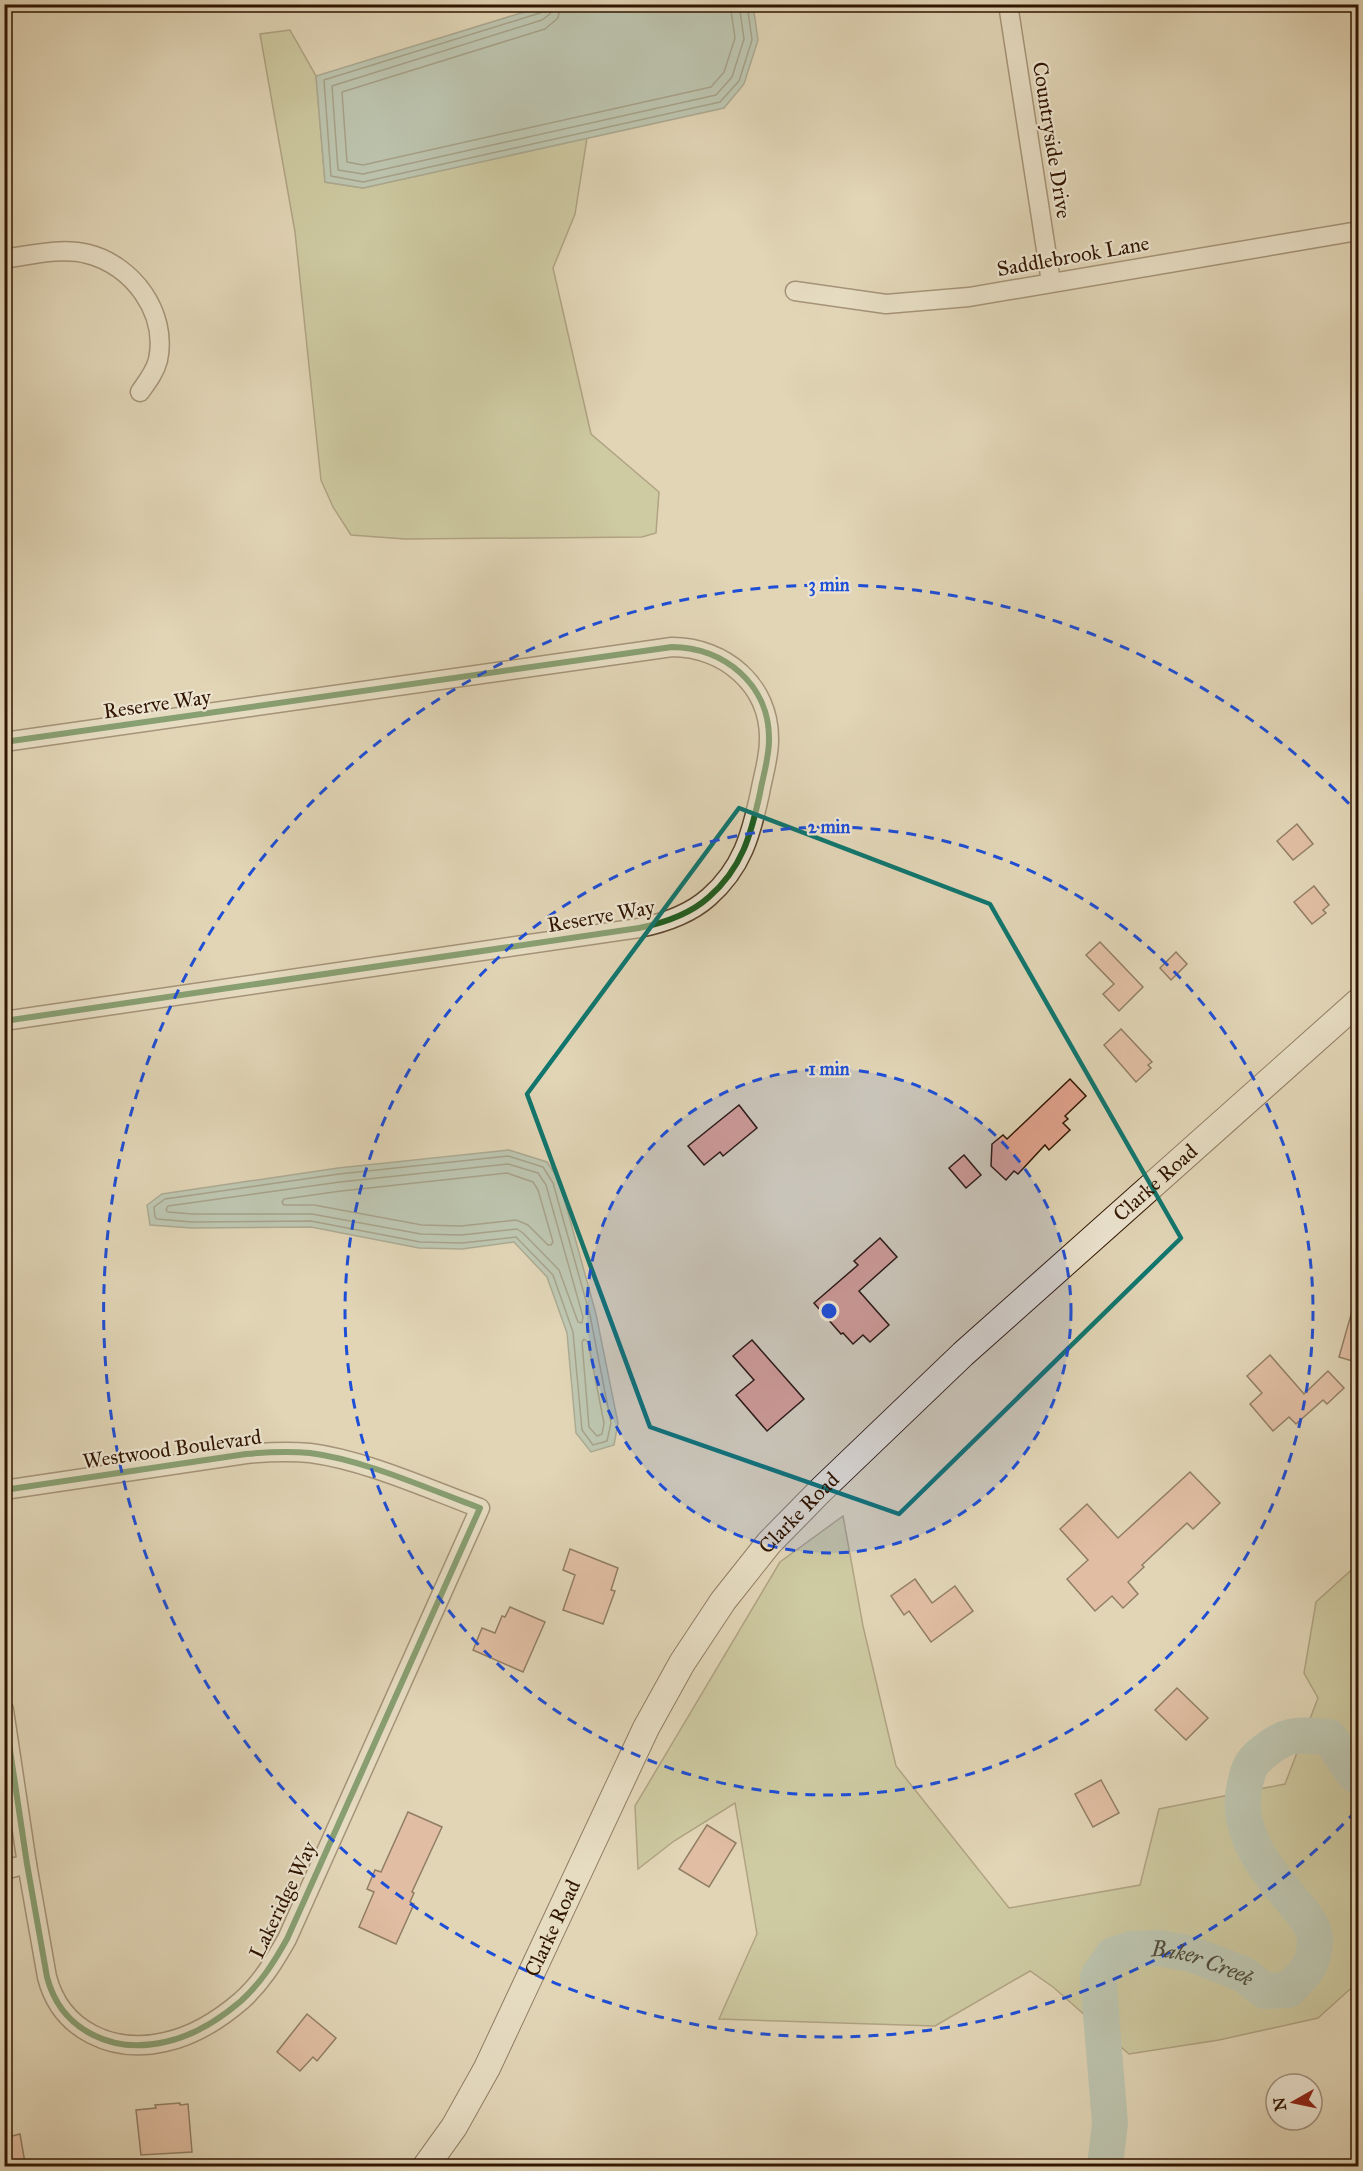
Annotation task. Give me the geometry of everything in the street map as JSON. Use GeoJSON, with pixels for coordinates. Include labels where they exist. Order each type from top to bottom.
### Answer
{"type":"FeatureCollection","features":[{"type":"Feature","properties":{"kind":"street","name":"Countryside Drive"},"geometry":{"type":"LineString","coordinates":[[1008,4],[1051,282]]}},
{"type":"Feature","properties":{"kind":"street","name":"Saddlebrook Lane"},"geometry":{"type":"LineString","coordinates":[[795,291],[886,304],[969,297],[1359,231]]}},
{"type":"Feature","properties":{"kind":"street"},"geometry":{"type":"LineString","coordinates":[[4,259],[49,252],[86,253],[110,261],[131,279],[146,296],[152,307],[158,334],[158,360],[149,380],[140,392]]}},
{"type":"Feature","properties":{"kind":"street","name":"Reserve Way"},"geometry":{"type":"LineString","coordinates":[[4,742],[672,647],[695,648],[714,654],[738,670],[754,688],[762,702],[767,719],[769,740],[768,756],[750,836],[741,856],[729,876],[708,898],[680,917],[639,928],[4,1021]]}},
{"type":"Feature","properties":{"kind":"street","name":"Clarke Road"},"geometry":{"type":"LineString","coordinates":[[426,2166],[454,2127],[487,2068],[646,1728],[682,1663],[723,1601],[769,1543],[963,1354],[1359,1002]]}},
{"type":"Feature","properties":{"kind":"street","name":"Westwood Boulevard"},"geometry":{"type":"LineString","coordinates":[[4,1490],[246,1454],[286,1452],[319,1455],[354,1463],[480,1508]]}},
{"type":"Feature","properties":{"kind":"street","name":"Lakeridge Way"},"geometry":{"type":"LineString","coordinates":[[4,1710],[27,1864],[51,1991],[65,2014],[86,2032],[100,2039],[124,2044],[166,2042],[200,2029],[241,2001],[266,1974],[287,1939],[480,1508]]}},
{"type":"Feature","properties":{"kind":"street"},"geometry":{"type":"LineString","coordinates":[[4,1870],[27,1864]]}},
{"type":"Feature","properties":{"kind":"highlighted area"},"geometry":{"type":"Polygon","coordinates":[[[739,808],[990,904],[1181,1238],[899,1514],[650,1427],[527,1094],[739,808]]]}},
{"type":"Feature","properties":{"kind":"green space"},"geometry":{"type":"Polygon","coordinates":[[[290,30],[316,76],[325,182],[363,188],[587,138],[575,214],[553,268],[591,434],[659,492],[656,533],[642,537],[405,539],[351,535],[333,507],[321,480],[295,232],[260,34],[290,30]]]}},
{"type":"Feature","properties":{"kind":"green space"},"geometry":{"type":"Polygon","coordinates":[[[843,1516],[863,1626],[896,1766],[1009,1908],[1140,1885],[1159,1809],[1285,1784],[1318,1698],[1304,1673],[1316,1602],[1358,1564],[1358,1982],[1318,2018],[1219,2040],[1129,2054],[1053,1987],[1030,1971],[935,2026],[719,2019],[757,1934],[735,1803],[674,1841],[638,1869],[635,1806],[780,1562],[843,1516]]]}},
{"type":"Feature","properties":{"kind":"water"},"geometry":{"type":"Polygon","coordinates":[[[547,5],[753,5],[758,40],[744,84],[724,108],[363,188],[325,182],[316,76],[547,5]]]}},
{"type":"Feature","properties":{"kind":"water"},"geometry":{"type":"Polygon","coordinates":[[[509,1150],[547,1162],[559,1180],[596,1314],[618,1423],[614,1445],[591,1452],[576,1433],[567,1333],[547,1277],[514,1242],[462,1249],[419,1248],[311,1227],[192,1228],[150,1225],[147,1205],[162,1194],[338,1168],[509,1150]]]}},
{"type":"Feature","properties":{"kind":"building"},"geometry":{"type":"Polygon","coordinates":[[[1297,824],[1313,844],[1293,860],[1277,841],[1297,824]]]}},
{"type":"Feature","properties":{"kind":"building"},"geometry":{"type":"Polygon","coordinates":[[[1314,886],[1329,905],[1323,910],[1326,913],[1312,924],[1294,902],[1314,886]]]}},
{"type":"Feature","properties":{"kind":"building"},"geometry":{"type":"Polygon","coordinates":[[[1100,942],[1143,987],[1119,1011],[1103,994],[1114,984],[1086,955],[1100,942]]]}},
{"type":"Feature","properties":{"kind":"building"},"geometry":{"type":"Polygon","coordinates":[[[1176,952],[1187,964],[1171,980],[1160,968],[1176,952]]]}},
{"type":"Feature","properties":{"kind":"building"},"geometry":{"type":"Polygon","coordinates":[[[1121,1029],[1152,1062],[1148,1065],[1151,1068],[1136,1082],[1104,1045],[1121,1029]]]}},
{"type":"Feature","properties":{"kind":"building"},"geometry":{"type":"Polygon","coordinates":[[[1070,1079],[1086,1096],[1065,1116],[1068,1119],[1063,1123],[1070,1130],[1049,1150],[1045,1145],[1018,1174],[1014,1171],[1006,1180],[991,1166],[992,1144],[1003,1135],[1007,1139],[1070,1079]]]}},
{"type":"Feature","properties":{"kind":"building"},"geometry":{"type":"Polygon","coordinates":[[[739,1105],[757,1128],[723,1156],[720,1152],[704,1165],[688,1146],[739,1105]]]}},
{"type":"Feature","properties":{"kind":"building"},"geometry":{"type":"Polygon","coordinates":[[[964,1155],[981,1175],[966,1188],[949,1168],[964,1155]]]}},
{"type":"Feature","properties":{"kind":"building"},"geometry":{"type":"Polygon","coordinates":[[[880,1238],[897,1257],[859,1291],[889,1325],[870,1342],[863,1335],[853,1344],[843,1333],[841,1334],[814,1303],[858,1265],[854,1261],[880,1238]]]}},
{"type":"Feature","properties":{"kind":"building"},"geometry":{"type":"Polygon","coordinates":[[[1354,1304],[1359,1305],[1359,1363],[1339,1357],[1354,1304]]]}},
{"type":"Feature","properties":{"kind":"building"},"geometry":{"type":"Polygon","coordinates":[[[752,1340],[804,1399],[767,1431],[736,1395],[754,1380],[733,1356],[752,1340]]]}},
{"type":"Feature","properties":{"kind":"building"},"geometry":{"type":"Polygon","coordinates":[[[1270,1355],[1304,1394],[1328,1371],[1344,1388],[1327,1404],[1323,1400],[1296,1424],[1289,1417],[1273,1431],[1250,1404],[1262,1393],[1247,1376],[1270,1355]]]}},
{"type":"Feature","properties":{"kind":"building"},"geometry":{"type":"Polygon","coordinates":[[[1190,1472],[1220,1503],[1193,1529],[1187,1523],[1142,1565],[1144,1567],[1128,1582],[1138,1594],[1123,1608],[1112,1596],[1095,1611],[1067,1579],[1088,1560],[1060,1529],[1087,1504],[1118,1538],[1190,1472]]]}},
{"type":"Feature","properties":{"kind":"building"},"geometry":{"type":"Polygon","coordinates":[[[570,1549],[618,1568],[611,1590],[615,1591],[603,1624],[563,1610],[575,1575],[563,1570],[570,1549]]]}},
{"type":"Feature","properties":{"kind":"building"},"geometry":{"type":"Polygon","coordinates":[[[915,1579],[932,1603],[955,1586],[973,1611],[931,1642],[909,1611],[904,1615],[891,1596],[915,1579]]]}},
{"type":"Feature","properties":{"kind":"building"},"geometry":{"type":"Polygon","coordinates":[[[510,1607],[545,1622],[523,1672],[473,1650],[482,1628],[495,1633],[502,1616],[505,1617],[510,1607]]]}},
{"type":"Feature","properties":{"kind":"building"},"geometry":{"type":"Polygon","coordinates":[[[1177,1688],[1208,1718],[1186,1740],[1155,1710],[1177,1688]]]}},
{"type":"Feature","properties":{"kind":"building"},"geometry":{"type":"Polygon","coordinates":[[[1101,1780],[1119,1813],[1093,1827],[1075,1794],[1101,1780]]]}},
{"type":"Feature","properties":{"kind":"building"},"geometry":{"type":"Polygon","coordinates":[[[408,1812],[442,1827],[412,1892],[414,1893],[410,1902],[414,1904],[396,1944],[359,1927],[374,1892],[367,1889],[375,1870],[381,1872],[408,1812]]]}},
{"type":"Feature","properties":{"kind":"building"},"geometry":{"type":"Polygon","coordinates":[[[707,1825],[736,1843],[709,1887],[679,1869],[707,1825]]]}},
{"type":"Feature","properties":{"kind":"building"},"geometry":{"type":"Polygon","coordinates":[[[307,2014],[336,2038],[317,2061],[313,2057],[300,2071],[277,2052],[307,2014]]]}},
{"type":"Feature","properties":{"kind":"building"},"geometry":{"type":"Polygon","coordinates":[[[180,2103],[180,2105],[188,2104],[192,2152],[141,2155],[136,2110],[156,2108],[155,2105],[180,2103]]]}},
{"type":"Feature","properties":{"kind":"building"},"geometry":{"type":"Polygon","coordinates":[[[20,2134],[25,2163],[4,2166],[4,2138],[20,2134]]]}},
{"type":"Feature","properties":{"kind":"waterway","name":"Baker Creek"},"geometry":{"type":"LineString","coordinates":[[1105,2166],[1110,2123],[1098,1977],[1113,1955],[1132,1949],[1159,1948],[1191,1954],[1243,1974],[1265,1991],[1288,1990],[1304,1974],[1311,1963],[1315,1935],[1306,1917],[1264,1864],[1248,1834],[1243,1802],[1248,1772],[1256,1759],[1268,1748],[1284,1739],[1307,1735],[1329,1737],[1358,1777]]}},
{"type":"Feature","properties":{"kind":"cycle path"},"geometry":{"type":"LineString","coordinates":[[4,742],[672,647],[709,654],[726,662],[740,673],[762,702],[769,740],[767,760],[753,823],[744,850],[730,874],[709,897],[693,909],[667,921],[639,928],[4,1021]]}},
{"type":"Feature","properties":{"kind":"cycle path"},"geometry":{"type":"LineString","coordinates":[[4,1490],[246,1454],[294,1452],[352,1462],[480,1508],[287,1939],[267,1972],[241,2001],[215,2020],[186,2036],[146,2045],[109,2041],[77,2024],[64,2012],[54,1996],[47,1977],[27,1864],[4,1710]]}}]}
